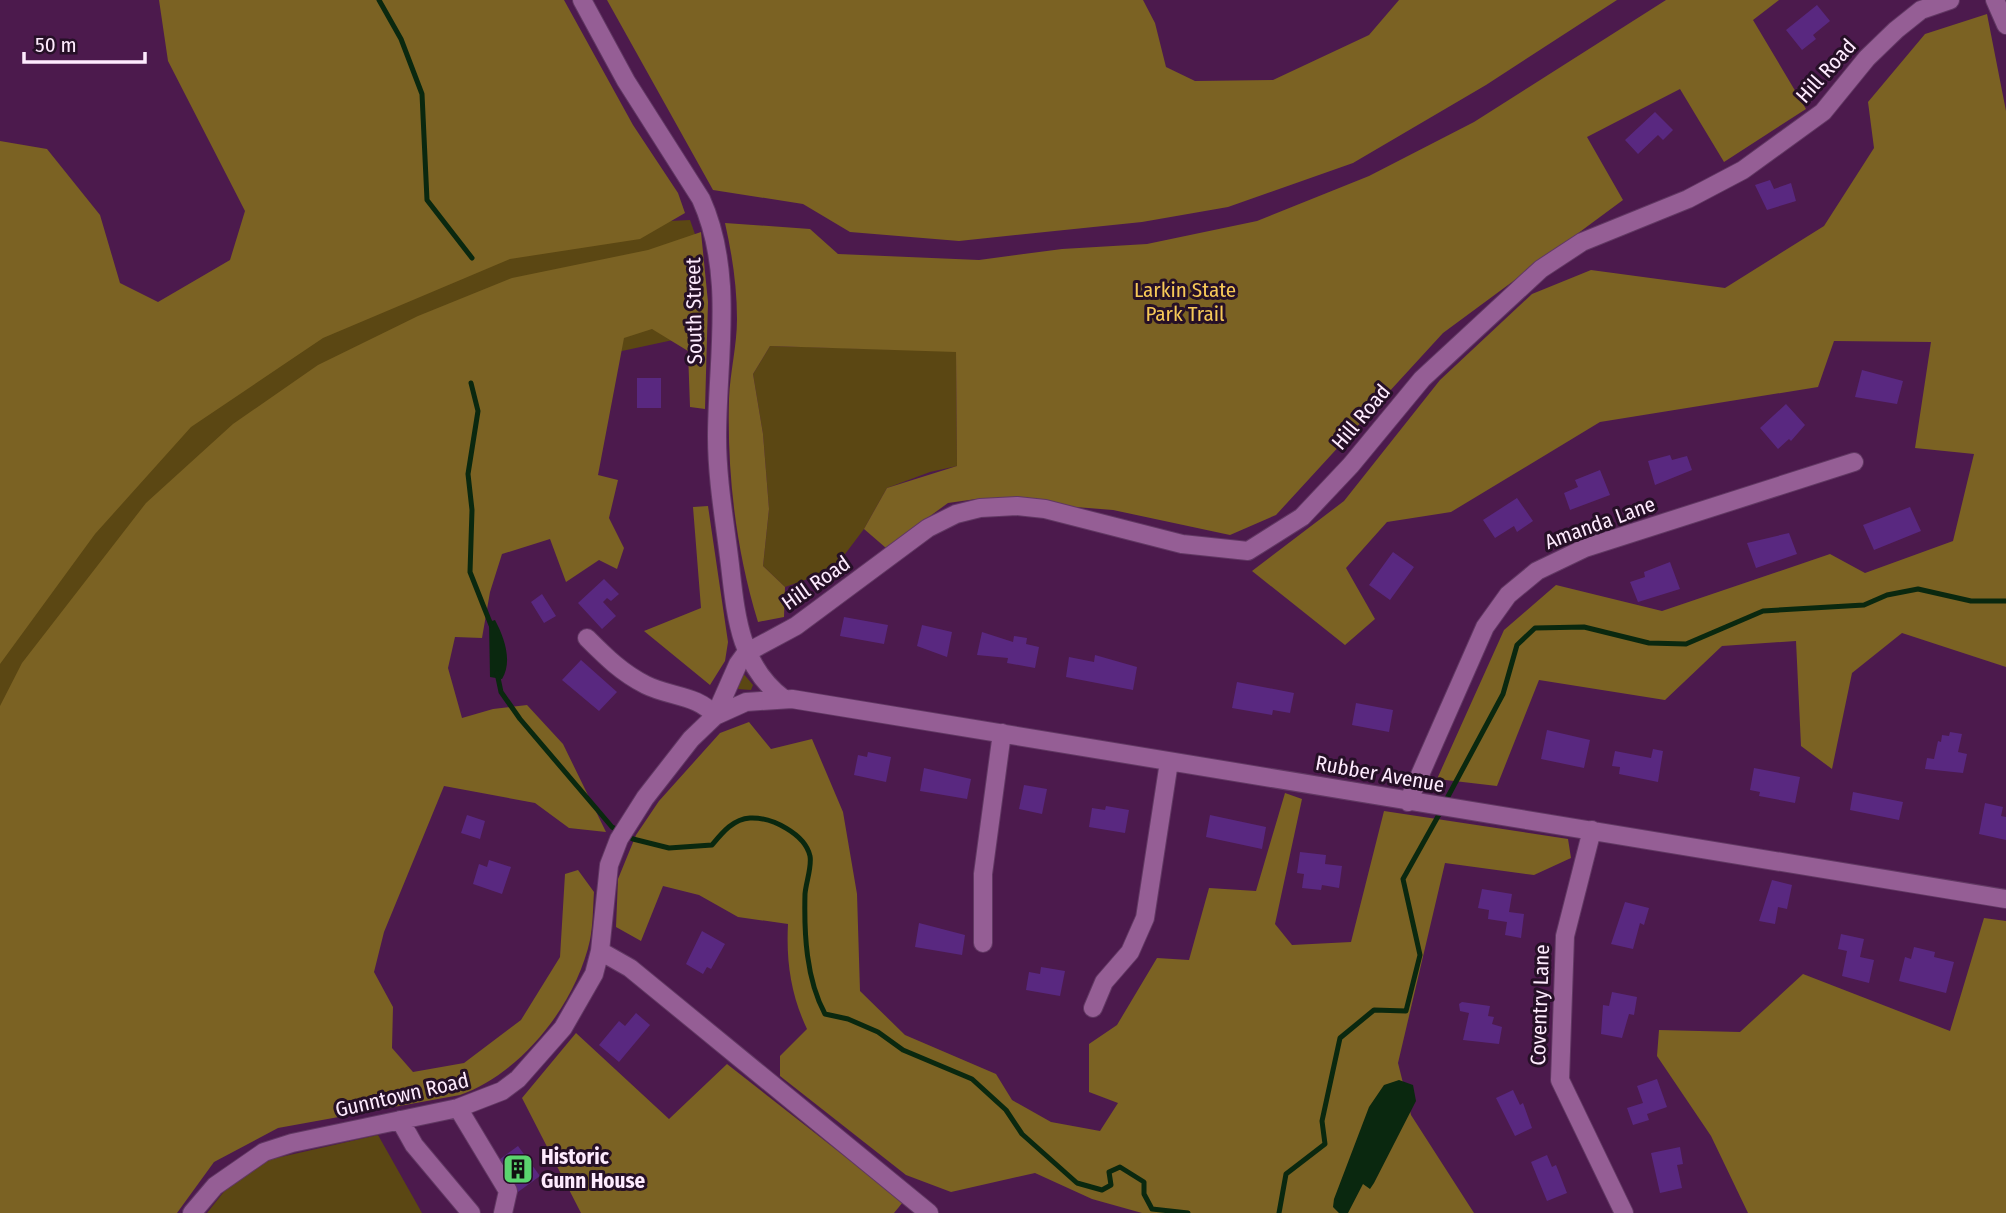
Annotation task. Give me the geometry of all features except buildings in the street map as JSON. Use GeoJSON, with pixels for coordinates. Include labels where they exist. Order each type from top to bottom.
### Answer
{"type":"FeatureCollection","features":[{"type":"Feature","properties":{"kind":"street","name":"South Street"},"geometry":{"type":"LineString","coordinates":[[582,0],[626,81],[701,199],[714,236],[721,294],[718,461],[737,619],[746,653],[762,680],[784,699]]}},
{"type":"Feature","properties":{"kind":"street","name":"Hill Road"},"geometry":{"type":"LineString","coordinates":[[746,653],[826,606],[928,528],[956,514],[980,508],[1017,506],[1045,509],[1182,544],[1248,551],[1302,517],[1351,465],[1422,379],[1541,270],[1583,242],[1688,199],[1743,170],[1823,112],[1867,58],[1896,30],[1921,10],[1951,0]]}},
{"type":"Feature","properties":{"kind":"street"},"geometry":{"type":"LineString","coordinates":[[1995,0],[2006,26]]}},
{"type":"Feature","properties":{"kind":"street","name":"Amanda Lane"},"geometry":{"type":"LineString","coordinates":[[1408,802],[1485,627],[1508,594],[1536,571],[1585,548],[1854,462]]}},
{"type":"Feature","properties":{"kind":"street"},"geometry":{"type":"LineString","coordinates":[[587,638],[620,671],[650,687],[707,706],[715,716],[738,664],[746,653]]}},
{"type":"Feature","properties":{"kind":"street","name":"Rubber Avenue"},"geometry":{"type":"LineString","coordinates":[[746,702],[784,699],[1002,733],[2006,899]]}},
{"type":"Feature","properties":{"kind":"street","name":"Gunntown Road"},"geometry":{"type":"LineString","coordinates":[[192,1213],[215,1186],[264,1152],[292,1143],[458,1108],[502,1091],[542,1055],[584,995],[594,974],[600,951],[607,875],[623,833],[675,758],[715,716],[746,702]]}},
{"type":"Feature","properties":{"kind":"street"},"geometry":{"type":"LineString","coordinates":[[983,943],[983,874],[1002,733]]}},
{"type":"Feature","properties":{"kind":"street"},"geometry":{"type":"LineString","coordinates":[[1093,1007],[1104,982],[1130,953],[1144,918],[1169,761]]}},
{"type":"Feature","properties":{"kind":"street","name":"Coventry Lane"},"geometry":{"type":"LineString","coordinates":[[1592,830],[1565,936],[1560,1080],[1624,1213]]}},
{"type":"Feature","properties":{"kind":"street"},"geometry":{"type":"LineString","coordinates":[[600,951],[630,968],[929,1213]]}},
{"type":"Feature","properties":{"kind":"street"},"geometry":{"type":"LineString","coordinates":[[458,1108],[509,1191],[503,1213]]}},
{"type":"Feature","properties":{"kind":"street"},"geometry":{"type":"LineString","coordinates":[[400,1120],[414,1144],[471,1213]]}},
{"type":"Feature","properties":{"kind":"shaded area"},"geometry":{"type":"Polygon","coordinates":[[[690,220],[696,237],[701,334],[594,357],[0,824],[0,571],[369,288],[649,222],[690,220]]]}},
{"type":"Feature","properties":{"kind":"shaded area"},"geometry":{"type":"Polygon","coordinates":[[[770,346],[956,351],[957,466],[930,472],[887,488],[864,529],[833,570],[785,587],[763,566],[769,509],[763,434],[753,374],[770,346]]]}},
{"type":"Feature","properties":{"kind":"shaded area"},"geometry":{"type":"Polygon","coordinates":[[[495,620],[507,657],[502,679],[490,677],[489,622],[495,620]]]}},
{"type":"Feature","properties":{"kind":"shaded area"},"geometry":{"type":"Polygon","coordinates":[[[742,672],[753,685],[751,690],[738,689],[742,672]]]}},
{"type":"Feature","properties":{"kind":"shaded area"},"geometry":{"type":"Polygon","coordinates":[[[1399,1080],[1413,1085],[1416,1101],[1370,1189],[1363,1184],[1348,1213],[1339,1213],[1333,1207],[1334,1199],[1369,1107],[1384,1085],[1399,1080]]]}},
{"type":"Feature","properties":{"kind":"shaded area"},"geometry":{"type":"Polygon","coordinates":[[[378,1135],[422,1213],[207,1213],[230,1184],[263,1161],[378,1135]]]}},
{"type":"Feature","properties":{"kind":"green space"},"geometry":{"type":"Polygon","coordinates":[[[159,0],[564,0],[633,125],[678,193],[685,213],[640,239],[510,259],[323,338],[191,427],[95,534],[0,664],[0,141],[47,149],[100,215],[120,283],[158,302],[230,260],[245,211],[168,61],[159,0]]]}},
{"type":"Feature","properties":{"kind":"green space"},"geometry":{"type":"Polygon","coordinates":[[[607,0],[1143,0],[1155,23],[1166,67],[1195,81],[1273,80],[1369,35],[1399,0],[1617,0],[1486,85],[1353,163],[1228,207],[1142,222],[959,241],[850,232],[803,204],[713,190],[607,0]]]}},
{"type":"Feature","properties":{"kind":"green space","name":"Larkin State Park Trail"},"geometry":{"type":"Polygon","coordinates":[[[1666,0],[1779,0],[1753,20],[1806,109],[1724,162],[1680,89],[1587,137],[1623,200],[1443,333],[1276,515],[1230,535],[1113,510],[976,499],[948,503],[886,548],[864,529],[887,488],[957,466],[956,352],[770,346],[753,374],[763,434],[769,509],[763,566],[785,587],[784,617],[758,622],[744,567],[731,484],[729,399],[737,307],[734,270],[725,223],[810,229],[838,254],[979,260],[1062,249],[1147,244],[1257,221],[1369,176],[1474,122],[1666,0]]]}},
{"type":"Feature","properties":{"kind":"green space"},"geometry":{"type":"Polygon","coordinates":[[[1987,14],[2006,111],[2006,667],[1902,633],[1852,673],[1832,769],[1801,746],[1796,641],[1722,646],[1665,700],[1539,680],[1497,786],[1437,779],[1504,630],[1556,585],[1662,611],[1830,554],[1865,573],[1953,541],[1974,454],[1915,448],[1931,342],[1834,341],[1818,387],[1600,422],[1451,512],[1387,522],[1346,568],[1375,619],[1345,645],[1252,571],[1344,501],[1440,380],[1532,294],[1591,270],[1725,288],[1824,226],[1874,148],[1868,102],[1925,34],[1987,14]]]}},
{"type":"Feature","properties":{"kind":"green space"},"geometry":{"type":"Polygon","coordinates":[[[701,232],[708,302],[705,409],[690,407],[688,351],[652,329],[624,338],[598,475],[618,480],[609,518],[624,548],[617,569],[599,560],[566,582],[550,539],[502,554],[490,592],[482,638],[455,637],[448,668],[462,718],[493,709],[527,705],[563,744],[606,832],[569,828],[535,803],[444,786],[384,932],[374,972],[393,1007],[392,1048],[413,1072],[464,1063],[521,1020],[560,957],[565,874],[578,870],[594,892],[591,934],[583,964],[559,1011],[525,1053],[483,1085],[460,1095],[278,1128],[214,1162],[177,1213],[0,1213],[0,706],[22,663],[146,503],[233,424],[318,365],[418,316],[512,278],[648,250],[701,232]]]}},
{"type":"Feature","properties":{"kind":"green space"},"geometry":{"type":"Polygon","coordinates":[[[708,506],[728,642],[725,661],[710,685],[644,631],[701,608],[693,507],[708,506]]]}},
{"type":"Feature","properties":{"kind":"green space"},"geometry":{"type":"Polygon","coordinates":[[[749,722],[771,749],[812,739],[843,812],[857,894],[860,991],[905,1035],[996,1074],[1012,1100],[1051,1122],[1100,1131],[1118,1103],[1089,1092],[1089,1044],[1117,1025],[1157,958],[1189,960],[1209,888],[1256,891],[1285,793],[1302,799],[1275,924],[1292,945],[1351,942],[1384,811],[1568,839],[1571,858],[1534,875],[1445,863],[1398,1063],[1411,1115],[1474,1213],[1142,1213],[1092,1199],[1035,1173],[951,1192],[906,1175],[780,1076],[780,1056],[807,1029],[791,978],[788,924],[738,917],[699,895],[663,886],[641,941],[616,927],[618,879],[636,835],[659,801],[720,733],[749,722]]]}},
{"type":"Feature","properties":{"kind":"green space"},"geometry":{"type":"Polygon","coordinates":[[[1984,918],[2006,921],[2006,1213],[1748,1213],[1711,1136],[1657,1056],[1659,1030],[1740,1032],[1803,974],[1950,1031],[1984,918]]]}},
{"type":"Feature","properties":{"kind":"green space"},"geometry":{"type":"Polygon","coordinates":[[[576,1033],[669,1119],[727,1064],[903,1202],[894,1213],[581,1213],[522,1098],[576,1033]]]}},
{"type":"Feature","properties":{"kind":"waterway"},"geometry":{"type":"LineString","coordinates":[[379,0],[401,39],[422,94],[427,200],[472,258]]}},
{"type":"Feature","properties":{"kind":"waterway"},"geometry":{"type":"LineString","coordinates":[[471,383],[478,411],[468,474],[472,510],[470,572],[491,625]]}},
{"type":"Feature","properties":{"kind":"waterway"},"geometry":{"type":"LineString","coordinates":[[1445,802],[1503,694],[1517,645],[1535,628],[1584,627],[1649,643],[1686,644],[1763,611],[1864,605],[1887,595],[1918,589],[1971,601],[2006,601]]}},
{"type":"Feature","properties":{"kind":"waterway"},"geometry":{"type":"LineString","coordinates":[[497,673],[501,692],[520,719],[612,827],[633,839],[669,848],[712,845],[733,824],[744,819],[759,818],[786,828],[802,841],[810,856],[805,894],[808,956],[814,986],[825,1014],[848,1019],[878,1032],[903,1050],[972,1079],[1006,1110],[1022,1134],[1077,1183],[1102,1190],[1111,1185],[1109,1172],[1120,1167],[1144,1182],[1144,1194],[1152,1209],[1188,1213]]}},
{"type":"Feature","properties":{"kind":"waterway"},"geometry":{"type":"LineString","coordinates":[[1279,1213],[1286,1174],[1325,1144],[1322,1121],[1340,1038],[1374,1010],[1406,1011],[1420,955],[1403,879],[1441,811]]}},
{"type":"Feature","properties":{"kind":"place","name":"Historic Gunn House"},"geometry":{"type":"Point","coordinates":[518,1169]}}]}
